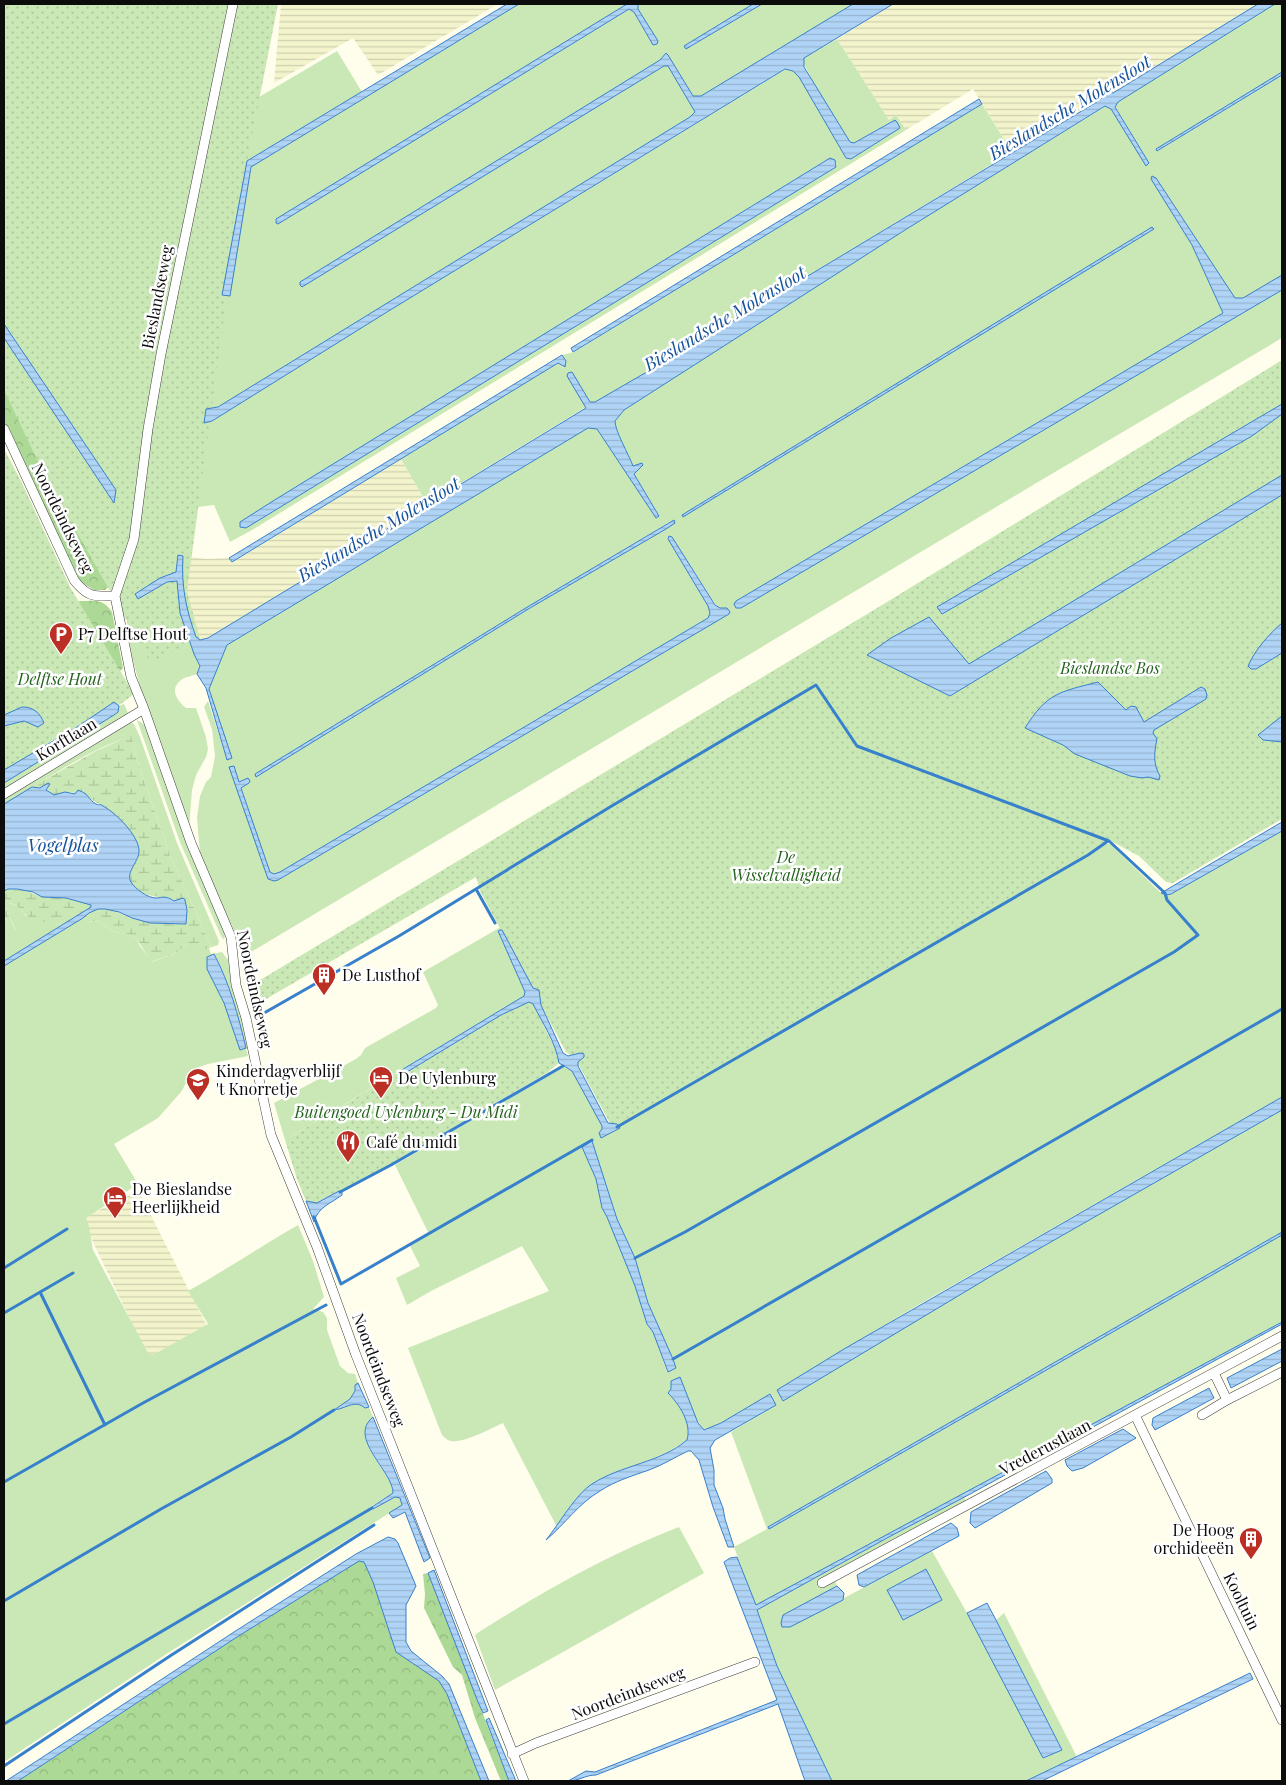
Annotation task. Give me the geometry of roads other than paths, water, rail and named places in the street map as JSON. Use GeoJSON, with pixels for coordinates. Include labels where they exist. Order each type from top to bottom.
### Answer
{"type":"FeatureCollection","features":[{"type":"Feature","properties":{"kind":"street","name":"Bieslandseweg"},"geometry":{"type":"LineString","coordinates":[[115,596],[134,539],[148,429],[163,345],[233,4]]}},
{"type":"Feature","properties":{"kind":"street","name":"Noordeindseweg"},"geometry":{"type":"LineString","coordinates":[[4,428],[74,580],[83,591],[92,596],[115,596],[127,666],[191,843],[230,937],[236,985],[246,1018],[273,1141],[524,1781]]}},
{"type":"Feature","properties":{"kind":"street","name":"Korftlaan"},"geometry":{"type":"LineString","coordinates":[[4,794],[144,710]]}},
{"type":"Feature","properties":{"kind":"street","name":"Vrederustlaan"},"geometry":{"type":"LineString","coordinates":[[822,1583],[1282,1336]]}},
{"type":"Feature","properties":{"kind":"street"},"geometry":{"type":"LineString","coordinates":[[1202,1415],[1282,1372]]}},
{"type":"Feature","properties":{"kind":"street"},"geometry":{"type":"LineString","coordinates":[[1214,1373],[1227,1400]]}},
{"type":"Feature","properties":{"kind":"street","name":"Kooltuin"},"geometry":{"type":"LineString","coordinates":[[1135,1415],[1282,1720]]}},
{"type":"Feature","properties":{"kind":"street","name":"Noordeindseweg"},"geometry":{"type":"LineString","coordinates":[[512,1754],[536,1743],[755,1662]]}},
{"type":"Feature","properties":{"kind":"water"},"geometry":{"type":"Polygon","coordinates":[[[507,4],[519,4],[251,167],[230,296],[222,295],[247,161],[507,4]]]}},
{"type":"Feature","properties":{"kind":"water"},"geometry":{"type":"Polygon","coordinates":[[[627,4],[638,4],[638,9],[658,41],[657,44],[653,45],[634,12],[629,9],[278,224],[276,223],[276,219],[627,4]]]}},
{"type":"Feature","properties":{"kind":"water"},"geometry":{"type":"Polygon","coordinates":[[[753,4],[762,4],[686,49],[684,46],[753,4]]]}},
{"type":"Feature","properties":{"kind":"water"},"geometry":{"type":"Polygon","coordinates":[[[853,4],[893,4],[804,58],[804,67],[850,142],[854,143],[895,120],[900,128],[851,159],[846,158],[799,77],[793,71],[785,69],[212,421],[204,423],[206,409],[218,407],[690,117],[695,112],[668,66],[664,66],[302,287],[300,282],[660,60],[666,53],[693,96],[701,96],[853,4]]]}},
{"type":"Feature","properties":{"kind":"water"},"geometry":{"type":"Polygon","coordinates":[[[1258,4],[1275,4],[1118,102],[1115,107],[1149,163],[1146,166],[1111,109],[1105,106],[905,230],[624,410],[615,421],[616,425],[633,466],[642,463],[643,465],[634,474],[659,516],[656,518],[597,429],[588,428],[227,645],[209,689],[232,758],[227,760],[206,688],[197,674],[200,666],[180,613],[177,581],[167,582],[138,599],[135,594],[160,578],[176,572],[178,555],[183,556],[185,597],[196,637],[200,640],[208,638],[586,408],[567,376],[568,373],[572,372],[590,402],[595,402],[695,344],[1100,100],[1106,91],[1113,93],[1258,4]]]}},
{"type":"Feature","properties":{"kind":"water"},"geometry":{"type":"Polygon","coordinates":[[[1282,72],[1282,75],[1157,151],[1156,149],[1282,72]]]}},
{"type":"Feature","properties":{"kind":"water"},"geometry":{"type":"Polygon","coordinates":[[[979,99],[982,104],[573,352],[571,348],[979,99]]]}},
{"type":"Feature","properties":{"kind":"water"},"geometry":{"type":"Polygon","coordinates":[[[830,158],[835,160],[836,167],[246,528],[240,527],[240,522],[273,501],[830,158]]]}},
{"type":"Feature","properties":{"kind":"water"},"geometry":{"type":"Polygon","coordinates":[[[1152,176],[1156,178],[1235,298],[1243,298],[1282,275],[1282,290],[741,608],[736,608],[734,604],[736,601],[1223,313],[1192,245],[1151,179],[1152,176]]]}},
{"type":"Feature","properties":{"kind":"water"},"geometry":{"type":"Polygon","coordinates":[[[1152,227],[1154,229],[683,517],[682,515],[1152,227]]]}},
{"type":"Feature","properties":{"kind":"water"},"geometry":{"type":"Polygon","coordinates":[[[4,324],[116,490],[114,503],[4,338],[4,324]]]}},
{"type":"Feature","properties":{"kind":"water"},"geometry":{"type":"Polygon","coordinates":[[[562,355],[566,361],[565,367],[558,363],[232,562],[229,558],[562,355]]]}},
{"type":"Feature","properties":{"kind":"water"},"geometry":{"type":"Polygon","coordinates":[[[1282,404],[1282,414],[1252,436],[942,614],[937,607],[1282,404]]]}},
{"type":"Feature","properties":{"kind":"water"},"geometry":{"type":"Polygon","coordinates":[[[1282,475],[1282,495],[950,696],[867,655],[891,638],[929,617],[969,664],[1282,475]]]}},
{"type":"Feature","properties":{"kind":"water"},"geometry":{"type":"Polygon","coordinates":[[[674,520],[675,523],[666,529],[530,608],[256,777],[255,774],[529,606],[674,520]]]}},
{"type":"Feature","properties":{"kind":"water"},"geometry":{"type":"Polygon","coordinates":[[[669,536],[672,537],[715,605],[720,608],[727,608],[730,612],[729,614],[278,880],[268,879],[229,767],[234,766],[239,782],[248,778],[250,781],[241,788],[270,872],[274,874],[280,872],[708,618],[710,613],[708,606],[668,539],[669,536]]]}},
{"type":"Feature","properties":{"kind":"water"},"geometry":{"type":"Polygon","coordinates":[[[1282,623],[1282,653],[1256,669],[1251,669],[1248,666],[1258,648],[1282,623]]]}},
{"type":"Feature","properties":{"kind":"water"},"geometry":{"type":"Polygon","coordinates":[[[1098,682],[1126,710],[1131,706],[1136,707],[1144,722],[1201,687],[1205,689],[1206,699],[1154,730],[1153,733],[1157,739],[1155,758],[1160,776],[1159,780],[1130,776],[1075,754],[1063,745],[1025,728],[1040,707],[1047,701],[1073,688],[1098,682]]]}},
{"type":"Feature","properties":{"kind":"water"},"geometry":{"type":"Polygon","coordinates":[[[114,702],[119,706],[118,712],[114,715],[4,783],[4,770],[77,727],[114,702]]]}},
{"type":"Feature","properties":{"kind":"water"},"geometry":{"type":"Polygon","coordinates":[[[22,707],[36,711],[44,723],[38,727],[24,721],[4,726],[4,715],[22,707]]]}},
{"type":"Feature","properties":{"kind":"water"},"geometry":{"type":"Polygon","coordinates":[[[1282,716],[1282,742],[1263,740],[1258,735],[1282,716]]]}},
{"type":"Feature","properties":{"kind":"water","name":"Vogelplas"},"geometry":{"type":"Polygon","coordinates":[[[48,783],[50,784],[46,790],[54,795],[65,792],[75,794],[78,790],[120,819],[131,831],[138,844],[139,854],[131,870],[131,882],[142,893],[153,898],[165,897],[174,901],[183,898],[187,910],[186,924],[150,923],[119,912],[98,909],[4,966],[4,961],[91,907],[91,905],[66,898],[42,897],[33,892],[17,889],[4,891],[4,804],[32,787],[40,788],[48,783]]]}},
{"type":"Feature","properties":{"kind":"water"},"geometry":{"type":"Polygon","coordinates":[[[1282,822],[1282,831],[1171,894],[1161,893],[1282,822]]]}},
{"type":"Feature","properties":{"kind":"water"},"geometry":{"type":"Polygon","coordinates":[[[502,930],[533,988],[539,990],[541,1005],[563,1053],[568,1056],[584,1054],[584,1057],[578,1062],[578,1066],[608,1123],[617,1124],[620,1128],[601,1138],[599,1133],[602,1126],[572,1071],[559,1063],[548,1033],[533,1004],[529,1002],[501,1015],[407,1072],[400,1071],[524,996],[525,992],[498,931],[502,930]]]}},
{"type":"Feature","properties":{"kind":"water"},"geometry":{"type":"Polygon","coordinates":[[[214,954],[229,988],[240,1024],[246,1048],[240,1050],[224,1003],[207,969],[207,957],[214,954]]]}},
{"type":"Feature","properties":{"kind":"water"},"geometry":{"type":"Polygon","coordinates":[[[1282,1097],[1282,1110],[993,1275],[783,1401],[777,1390],[844,1349],[1282,1097]]]}},
{"type":"Feature","properties":{"kind":"water"},"geometry":{"type":"Polygon","coordinates":[[[592,1141],[617,1219],[635,1258],[648,1303],[676,1368],[668,1372],[653,1332],[647,1324],[635,1286],[602,1208],[596,1179],[582,1147],[592,1141]]]}},
{"type":"Feature","properties":{"kind":"water"},"geometry":{"type":"Polygon","coordinates":[[[342,1191],[342,1195],[321,1209],[314,1222],[306,1201],[317,1203],[342,1191]]]}},
{"type":"Feature","properties":{"kind":"water"},"geometry":{"type":"Polygon","coordinates":[[[1282,1232],[1282,1235],[769,1529],[768,1527],[799,1509],[1282,1232]]]}},
{"type":"Feature","properties":{"kind":"water"},"geometry":{"type":"Polygon","coordinates":[[[1282,1322],[1282,1324],[757,1610],[777,1666],[832,1781],[805,1781],[778,1704],[596,1775],[568,1781],[586,1771],[595,1772],[777,1700],[724,1562],[730,1558],[737,1557],[756,1605],[1282,1322]]]}},
{"type":"Feature","properties":{"kind":"water"},"geometry":{"type":"Polygon","coordinates":[[[1282,1349],[1282,1361],[1231,1388],[1227,1378],[1282,1349]]]}},
{"type":"Feature","properties":{"kind":"water"},"geometry":{"type":"Polygon","coordinates":[[[680,1377],[698,1423],[704,1430],[721,1423],[770,1394],[776,1405],[715,1440],[710,1448],[714,1470],[714,1485],[723,1508],[734,1547],[728,1547],[713,1507],[699,1460],[691,1451],[606,1487],[578,1508],[546,1540],[574,1502],[592,1484],[615,1472],[665,1454],[687,1440],[688,1427],[684,1414],[668,1393],[671,1389],[671,1381],[680,1377]]]}},
{"type":"Feature","properties":{"kind":"water"},"geometry":{"type":"Polygon","coordinates":[[[358,1383],[369,1407],[365,1408],[354,1404],[334,1410],[350,1399],[355,1391],[355,1385],[358,1383]]]}},
{"type":"Feature","properties":{"kind":"water"},"geometry":{"type":"Polygon","coordinates":[[[1209,1388],[1214,1398],[1155,1430],[1152,1425],[1153,1418],[1209,1388]]]}},
{"type":"Feature","properties":{"kind":"water"},"geometry":{"type":"Polygon","coordinates":[[[373,1417],[430,1558],[424,1562],[405,1512],[393,1518],[389,1513],[402,1505],[400,1498],[395,1497],[373,1509],[372,1507],[393,1493],[391,1484],[373,1455],[365,1435],[366,1425],[373,1417]]]}},
{"type":"Feature","properties":{"kind":"water"},"geometry":{"type":"Polygon","coordinates":[[[1123,1429],[1136,1438],[1083,1468],[1072,1471],[1067,1466],[1065,1460],[1123,1429]]]}},
{"type":"Feature","properties":{"kind":"water"},"geometry":{"type":"Polygon","coordinates":[[[1046,1471],[1052,1479],[1052,1483],[975,1528],[970,1523],[971,1512],[1046,1471]]]}},
{"type":"Feature","properties":{"kind":"water"},"geometry":{"type":"Polygon","coordinates":[[[951,1523],[957,1528],[959,1536],[864,1587],[859,1585],[857,1575],[951,1523]]]}},
{"type":"Feature","properties":{"kind":"water"},"geometry":{"type":"Polygon","coordinates":[[[388,1537],[395,1539],[398,1543],[416,1586],[406,1605],[406,1642],[411,1651],[449,1684],[489,1781],[481,1781],[447,1694],[439,1681],[396,1652],[373,1582],[364,1562],[359,1561],[237,1637],[18,1781],[6,1781],[356,1554],[388,1537]]]}},
{"type":"Feature","properties":{"kind":"water"},"geometry":{"type":"Polygon","coordinates":[[[926,1569],[942,1600],[903,1620],[887,1590],[926,1569]]]}},
{"type":"Feature","properties":{"kind":"water"},"geometry":{"type":"Polygon","coordinates":[[[434,1570],[488,1711],[483,1713],[428,1573],[434,1570]]]}},
{"type":"Feature","properties":{"kind":"water"},"geometry":{"type":"Polygon","coordinates":[[[837,1586],[844,1593],[843,1600],[790,1627],[782,1627],[783,1615],[837,1586]]]}},
{"type":"Feature","properties":{"kind":"water"},"geometry":{"type":"Polygon","coordinates":[[[987,1603],[1062,1750],[1043,1758],[967,1613],[987,1603]]]}},
{"type":"Feature","properties":{"kind":"water"},"geometry":{"type":"Polygon","coordinates":[[[1250,1673],[1253,1679],[1042,1781],[1026,1781],[1250,1673]]]}},
{"type":"Feature","properties":{"kind":"water"},"geometry":{"type":"Polygon","coordinates":[[[489,1718],[516,1781],[509,1781],[486,1720],[489,1718]]]}},
{"type":"Feature","properties":{"kind":"waterway"},"geometry":{"type":"LineString","coordinates":[[257,1017],[399,936],[610,807],[816,685],[857,746],[1109,841],[1165,893],[1167,900],[1198,935],[1174,952],[685,1232],[635,1258]]}},
{"type":"Feature","properties":{"kind":"waterway"},"geometry":{"type":"LineString","coordinates":[[617,1127],[1088,855],[1108,841]]}},
{"type":"Feature","properties":{"kind":"waterway"},"geometry":{"type":"LineString","coordinates":[[476,889],[495,923]]}},
{"type":"Feature","properties":{"kind":"waterway"},"geometry":{"type":"LineString","coordinates":[[673,1359],[1282,1009]]}},
{"type":"Feature","properties":{"kind":"waterway"},"geometry":{"type":"LineString","coordinates":[[340,1192],[391,1165],[563,1066]]}},
{"type":"Feature","properties":{"kind":"waterway"},"geometry":{"type":"LineString","coordinates":[[314,1217],[341,1284],[592,1140]]}},
{"type":"Feature","properties":{"kind":"waterway"},"geometry":{"type":"LineString","coordinates":[[4,1268],[67,1229]]}},
{"type":"Feature","properties":{"kind":"waterway"},"geometry":{"type":"LineString","coordinates":[[4,1313],[73,1273]]}},
{"type":"Feature","properties":{"kind":"waterway"},"geometry":{"type":"LineString","coordinates":[[40,1292],[105,1425]]}},
{"type":"Feature","properties":{"kind":"waterway"},"geometry":{"type":"LineString","coordinates":[[4,1482],[143,1403],[326,1305]]}},
{"type":"Feature","properties":{"kind":"waterway"},"geometry":{"type":"LineString","coordinates":[[4,1601],[161,1509],[291,1437],[334,1410]]}},
{"type":"Feature","properties":{"kind":"waterway"},"geometry":{"type":"LineString","coordinates":[[4,1724],[372,1508]]}},
{"type":"Feature","properties":{"kind":"waterway"},"geometry":{"type":"LineString","coordinates":[[4,1766],[170,1656],[374,1525]]}},
{"type":"Feature","properties":{"kind":"place","name":"P7 Delftse Hout"},"geometry":{"type":"Point","coordinates":[61,655]}},
{"type":"Feature","properties":{"kind":"place","name":"De Lusthof"},"geometry":{"type":"Point","coordinates":[324,996]}},
{"type":"Feature","properties":{"kind":"place","name":"De Uylenburg"},"geometry":{"type":"Point","coordinates":[381,1099]}},
{"type":"Feature","properties":{"kind":"place","name":"Kinderdagverblijf 't Knorretje"},"geometry":{"type":"Point","coordinates":[198,1101]}},
{"type":"Feature","properties":{"kind":"place","name":"Café du midi"},"geometry":{"type":"Point","coordinates":[348,1163]}},
{"type":"Feature","properties":{"kind":"place","name":"De Bieslandse Heerlijkheid"},"geometry":{"type":"Point","coordinates":[115,1219]}},
{"type":"Feature","properties":{"kind":"place","name":"De Hoog orchideeën"},"geometry":{"type":"Point","coordinates":[1251,1560]}},
{"type":"Feature","properties":{"kind":"water label","name":"Bieslandsche Molensloot"},"geometry":{"type":"Point","coordinates":[1070,108]}},
{"type":"Feature","properties":{"kind":"water label","name":"Bieslandsche Molensloot"},"geometry":{"type":"Point","coordinates":[725,319]}},
{"type":"Feature","properties":{"kind":"water label","name":"Bieslandsche Molensloot"},"geometry":{"type":"Point","coordinates":[379,530]}},
{"type":"Feature","properties":{"kind":"park label","name":"Bieslandse Bos"},"geometry":{"type":"Point","coordinates":[1110,668]}},
{"type":"Feature","properties":{"kind":"park label","name":"Delftse Hout"},"geometry":{"type":"Point","coordinates":[60,679]}},
{"type":"Feature","properties":{"kind":"park label","name":"De Wisselvalligheid"},"geometry":{"type":"Point","coordinates":[786,866]}},
{"type":"Feature","properties":{"kind":"park label","name":"Buitengoed Uylenburg - Du Midi"},"geometry":{"type":"Point","coordinates":[406,1112]}}]}
